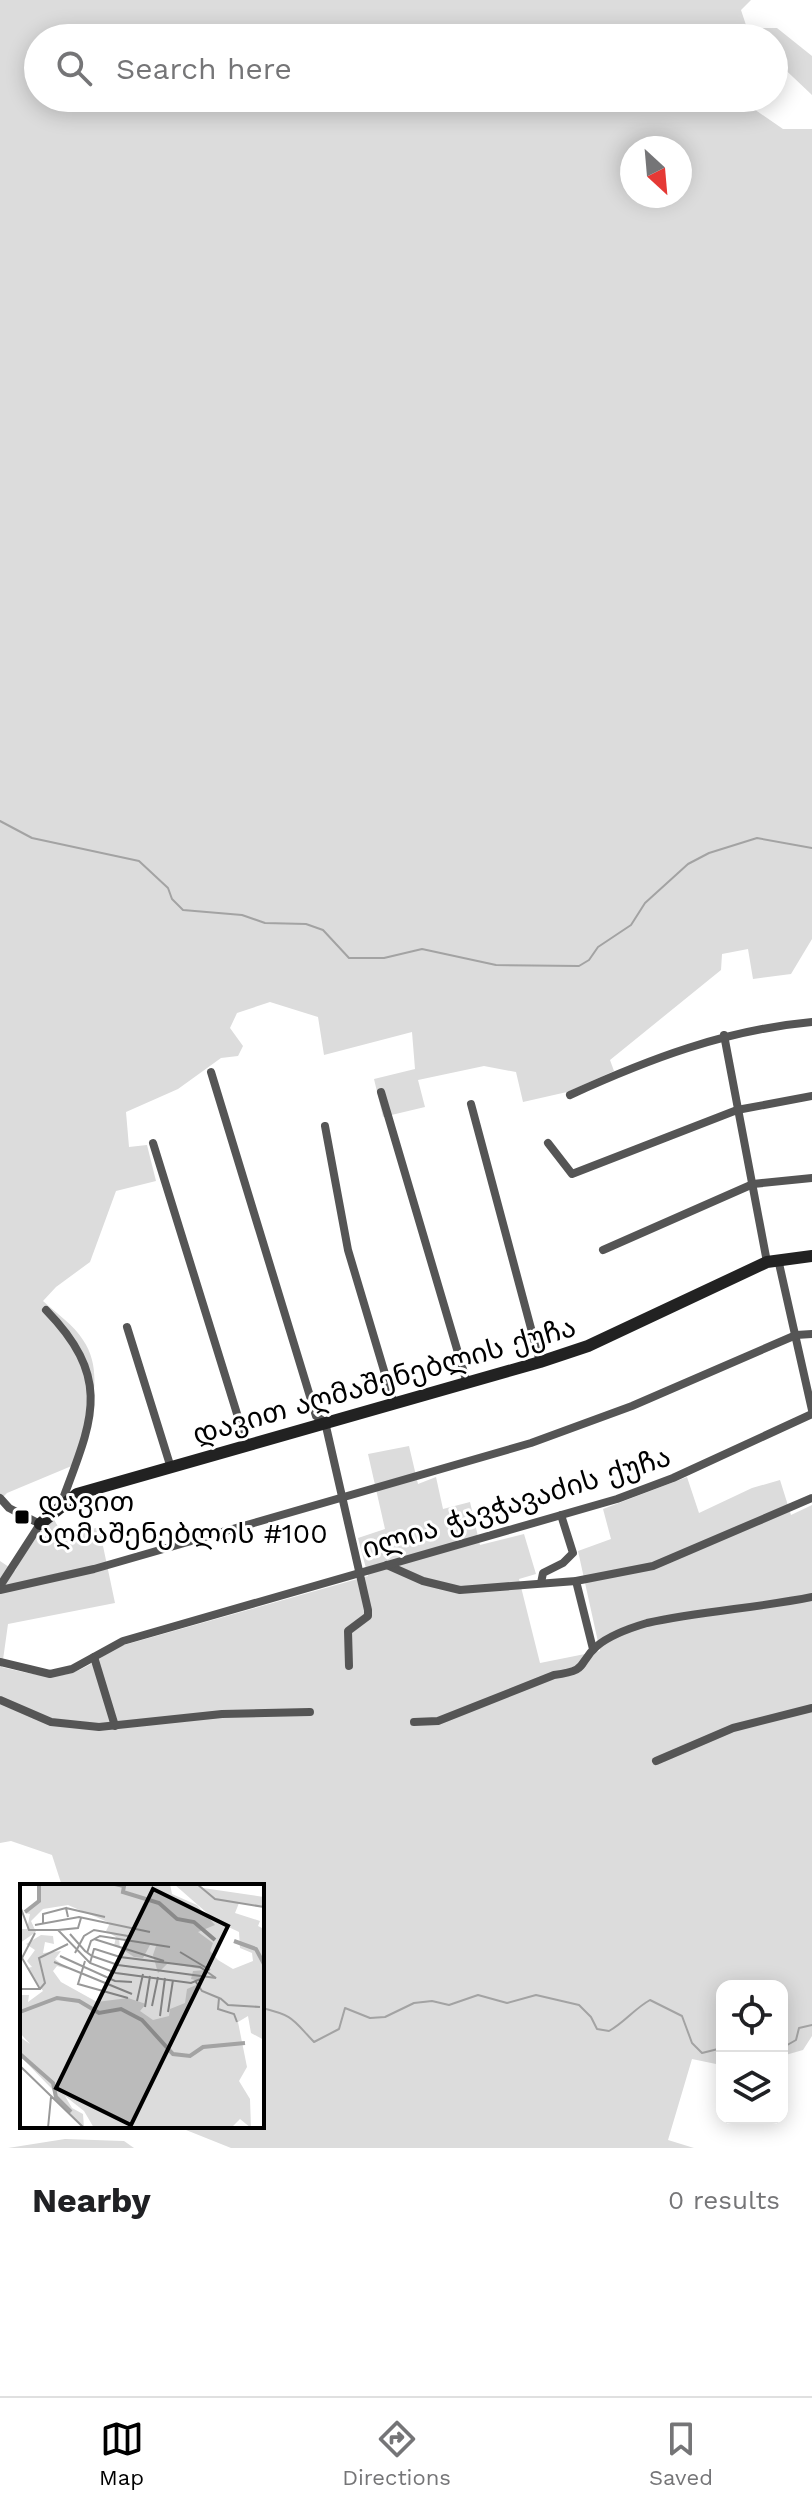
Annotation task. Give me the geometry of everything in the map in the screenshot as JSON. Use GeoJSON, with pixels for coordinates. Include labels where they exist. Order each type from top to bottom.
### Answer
{"type":"FeatureCollection","features":[{"type":"Feature","properties":{"kind":"street"},"geometry":{"type":"LineString","coordinates":[[570,1095],[640,1063],[724,1035],[766,1026],[812,1022]]}},
{"type":"Feature","properties":{"kind":"street"},"geometry":{"type":"LineString","coordinates":[[724,1035],[753,1184],[788,1318],[796,1335],[812,1412]]}},
{"type":"Feature","properties":{"kind":"street"},"geometry":{"type":"LineString","coordinates":[[211,1072],[316,1416],[325,1422],[368,1616],[348,1631],[349,1666]]}},
{"type":"Feature","properties":{"kind":"street"},"geometry":{"type":"LineString","coordinates":[[381,1092],[467,1383]]}},
{"type":"Feature","properties":{"kind":"street"},"geometry":{"type":"LineString","coordinates":[[548,1143],[572,1174],[737,1110],[812,1096]]}},
{"type":"Feature","properties":{"kind":"street"},"geometry":{"type":"LineString","coordinates":[[471,1104],[540,1362]]}},
{"type":"Feature","properties":{"kind":"street"},"geometry":{"type":"LineString","coordinates":[[325,1126],[348,1250],[394,1404]]}},
{"type":"Feature","properties":{"kind":"street"},"geometry":{"type":"LineString","coordinates":[[153,1143],[247,1446]]}},
{"type":"Feature","properties":{"kind":"street"},"geometry":{"type":"LineString","coordinates":[[603,1250],[753,1184],[812,1178]]}},
{"type":"Feature","properties":{"kind":"street","name":"დავით აღმაშენებლის ქუჩა"},"geometry":{"type":"LineString","coordinates":[[0,1588],[40,1524],[77,1494],[540,1362],[588,1346],[773,1261],[812,1256]]}},
{"type":"Feature","properties":{"kind":"street"},"geometry":{"type":"LineString","coordinates":[[46,1310],[75,1342],[90,1376],[92,1419],[61,1504]]}},
{"type":"Feature","properties":{"kind":"street"},"geometry":{"type":"LineString","coordinates":[[127,1327],[171,1468]]}},
{"type":"Feature","properties":{"kind":"street"},"geometry":{"type":"LineString","coordinates":[[0,1588],[94,1569],[343,1500],[531,1443],[632,1406],[796,1335],[812,1334]]}},
{"type":"Feature","properties":{"kind":"street","name":"ილია ჭავჭავაძის ქუჩა"},"geometry":{"type":"LineString","coordinates":[[0,1662],[50,1674],[72,1669],[123,1641],[561,1515],[673,1478],[812,1412]]}},
{"type":"Feature","properties":{"kind":"street"},"geometry":{"type":"LineString","coordinates":[[0,1498],[9,1508],[40,1524]]}},
{"type":"Feature","properties":{"kind":"street"},"geometry":{"type":"LineString","coordinates":[[387,1565],[423,1581],[460,1590],[576,1581],[653,1566],[812,1498]]}},
{"type":"Feature","properties":{"kind":"street"},"geometry":{"type":"LineString","coordinates":[[541,1583],[543,1573],[563,1563],[573,1553],[561,1515]]}},
{"type":"Feature","properties":{"kind":"street"},"geometry":{"type":"LineString","coordinates":[[576,1581],[593,1649]]}},
{"type":"Feature","properties":{"kind":"street"},"geometry":{"type":"LineString","coordinates":[[414,1722],[438,1721],[554,1675],[572,1673],[586,1664],[593,1649],[609,1637],[647,1624],[760,1608],[812,1597]]}},
{"type":"Feature","properties":{"kind":"street"},"geometry":{"type":"LineString","coordinates":[[94,1657],[115,1726]]}},
{"type":"Feature","properties":{"kind":"street"},"geometry":{"type":"LineString","coordinates":[[0,1700],[51,1722],[115,1726],[222,1714],[310,1712]]}},
{"type":"Feature","properties":{"kind":"street"},"geometry":{"type":"LineString","coordinates":[[656,1761],[733,1728],[812,1708]]}},
{"type":"Feature","properties":{"kind":"shaded area"},"geometry":{"type":"Polygon","coordinates":[[[0,0],[751,0],[741,10],[746,24],[24,24],[24,112],[758,112],[783,129],[812,129],[812,939],[791,974],[753,979],[748,949],[722,954],[721,970],[610,1060],[614,1071],[567,1092],[523,1102],[516,1072],[484,1066],[418,1080],[425,1107],[383,1117],[374,1079],[415,1069],[412,1032],[324,1055],[318,1017],[270,1002],[237,1013],[230,1028],[243,1046],[238,1056],[221,1058],[178,1089],[126,1112],[129,1147],[147,1145],[156,1181],[116,1191],[90,1262],[56,1287],[43,1301],[75,1329],[90,1354],[94,1370],[92,1402],[74,1465],[7,1493],[0,1500],[0,0]]]}},
{"type":"Feature","properties":{"kind":"shaded area"},"geometry":{"type":"Polygon","coordinates":[[[788,37],[812,56],[812,95],[788,72],[788,37]]]}},
{"type":"Feature","properties":{"kind":"shaded area"},"geometry":{"type":"Polygon","coordinates":[[[409,1446],[418,1484],[436,1477],[443,1509],[470,1502],[480,1545],[524,1534],[536,1574],[519,1579],[540,1663],[600,1651],[578,1551],[611,1539],[603,1509],[687,1477],[699,1513],[752,1488],[780,1480],[791,1515],[812,1505],[812,2036],[803,2050],[788,2054],[788,1980],[716,1980],[716,2064],[692,2059],[668,2140],[694,2148],[231,2148],[181,2128],[264,2128],[264,1884],[61,1884],[52,1855],[11,1841],[0,1843],[0,1561],[15,1571],[40,1526],[52,1516],[64,1537],[99,1527],[115,1603],[8,1624],[2,1667],[51,1676],[74,1672],[117,1647],[368,1576],[358,1538],[385,1529],[368,1454],[409,1446]]]}},
{"type":"Feature","properties":{"kind":"shaded area"},"geometry":{"type":"Polygon","coordinates":[[[65,2139],[124,2141],[134,2148],[8,2148],[65,2139]]]}},
{"type":"Feature","properties":{"kind":"waterway"},"geometry":{"type":"LineString","coordinates":[[0,821],[32,838],[139,861],[168,888],[172,899],[183,910],[242,915],[265,923],[306,924],[323,930],[349,958],[384,958],[422,949],[496,965],[579,966],[589,960],[598,947],[631,925],[645,903],[688,864],[709,853],[757,838],[812,848]]}},
{"type":"Feature","properties":{"kind":"waterway"},"geometry":{"type":"LineString","coordinates":[[264,2009],[292,2019],[314,2042],[339,2029],[345,2008],[370,2018],[385,2017],[414,2003],[432,2001],[449,2005],[478,1995],[507,2003],[536,1995],[579,2005],[597,2029],[609,2031],[650,2000],[682,2016],[692,2043],[702,2053],[716,2050]]}},
{"type":"Feature","properties":{"kind":"waterway"},"geometry":{"type":"LineString","coordinates":[[788,2045],[796,2040],[799,2028],[812,2025]]}},
{"type":"Feature","properties":{"kind":"place","name":"დავით აღმაშენებლის #100"},"geometry":{"type":"Point","coordinates":[22,1517]}}]}
